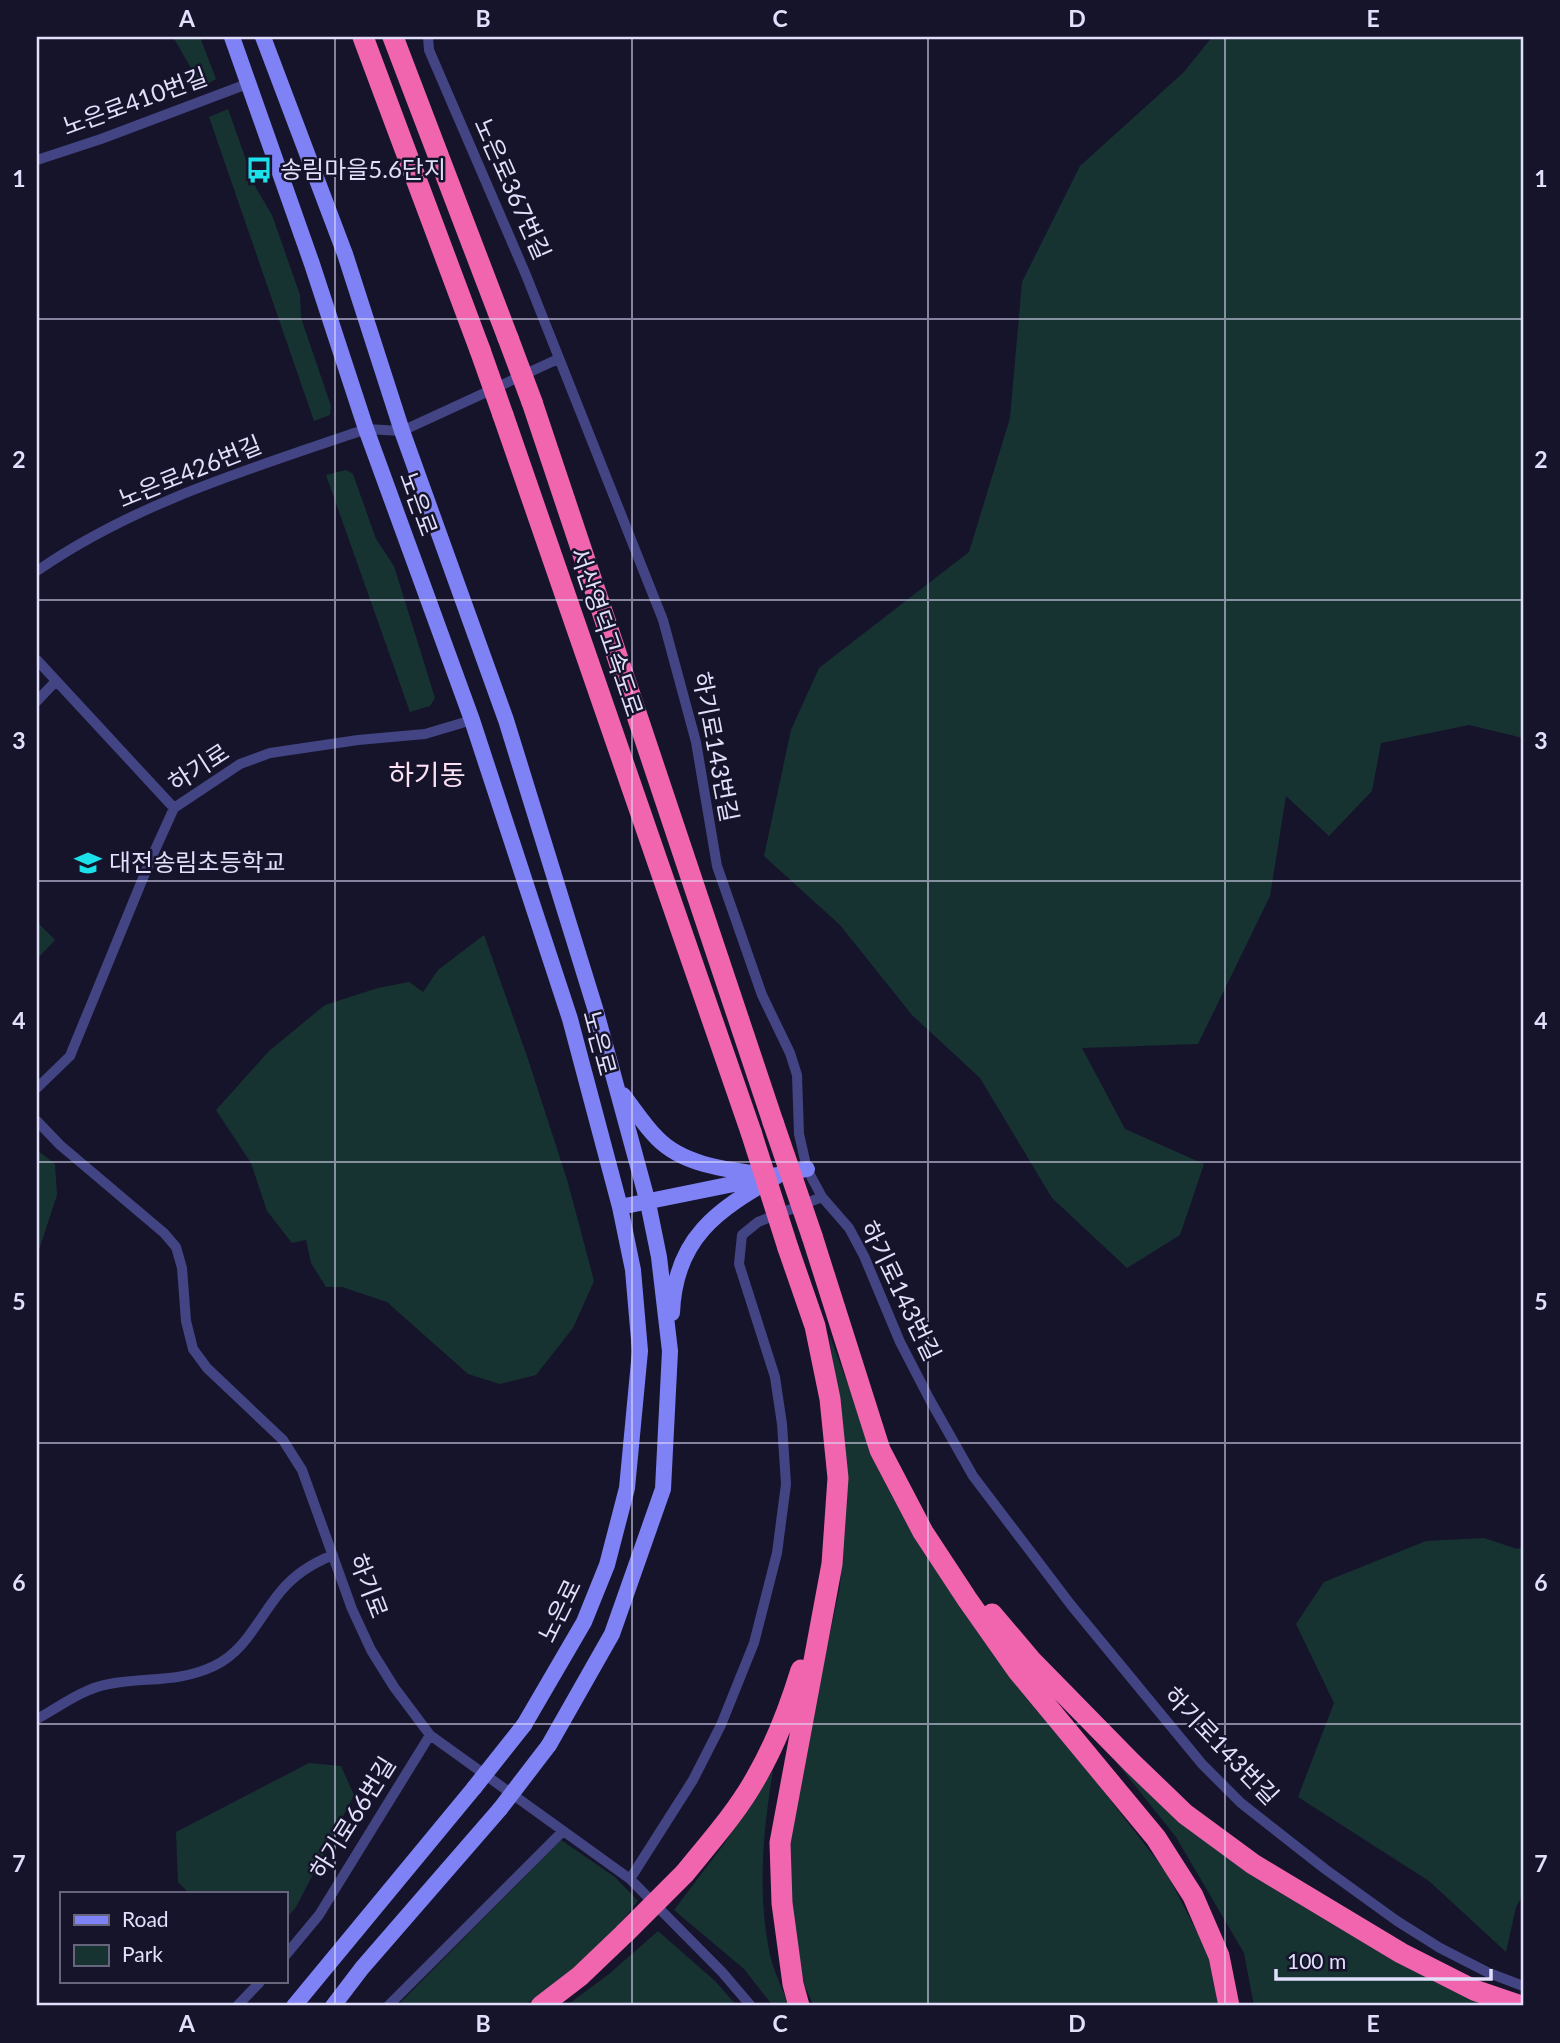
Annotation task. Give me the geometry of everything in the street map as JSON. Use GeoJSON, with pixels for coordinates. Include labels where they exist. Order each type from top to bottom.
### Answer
{"type":"FeatureCollection","features":[{"type":"Feature","properties":{"kind":"highway","name":"서산영덕고속도로"},"geometry":{"type":"LineString","coordinates":[[363,37],[503,415],[751,1132],[815,1326],[830,1399],[838,1478],[832,1564]]}},
{"type":"Feature","properties":{"kind":"highway","name":"서산영덕고속도로"},"geometry":{"type":"LineString","coordinates":[[393,37],[531,402],[812,1236],[880,1450],[923,1532]]}},
{"type":"Feature","properties":{"kind":"highway"},"geometry":{"type":"LineString","coordinates":[[923,1532],[1017,1670],[1156,1838],[1193,1896],[1219,1956],[1229,2006]]}},
{"type":"Feature","properties":{"kind":"highway"},"geometry":{"type":"LineString","coordinates":[[923,1532],[1031,1660],[1127,1759],[1185,1814],[1253,1864],[1401,1953],[1474,1990],[1521,2006]]}},
{"type":"Feature","properties":{"kind":"highway"},"geometry":{"type":"LineString","coordinates":[[541,2006],[580,1976],[685,1873],[723,1826],[757,1776],[791,1703],[832,1564]]}},
{"type":"Feature","properties":{"kind":"highway"},"geometry":{"type":"LineString","coordinates":[[799,2006],[793,1984],[782,1903],[780,1843],[832,1564]]}},
{"type":"Feature","properties":{"kind":"street","name":"노은로"},"geometry":{"type":"LineString","coordinates":[[232,37],[312,264],[366,429],[472,720],[570,1019],[620,1207],[633,1270],[640,1352],[627,1488],[607,1564],[584,1622],[524,1725],[294,2006]]}},
{"type":"Feature","properties":{"kind":"street","name":"노은로"},"geometry":{"type":"LineString","coordinates":[[262,37],[345,254],[402,431],[506,720],[618,1088],[648,1203],[659,1256],[670,1351],[663,1489],[612,1634],[549,1745],[500,1809],[332,2006]]}},
{"type":"Feature","properties":{"kind":"street","name":"노은로367번길"},"geometry":{"type":"LineString","coordinates":[[428,37],[429,50],[526,275],[558,359]]}},
{"type":"Feature","properties":{"kind":"street","name":"노은로410번길"},"geometry":{"type":"LineString","coordinates":[[37,160],[247,84]]}},
{"type":"Feature","properties":{"kind":"street"},"geometry":{"type":"LineString","coordinates":[[366,429],[402,431],[558,359]]}},
{"type":"Feature","properties":{"kind":"street","name":"하기로143번길"},"geometry":{"type":"LineString","coordinates":[[558,359],[636,546],[671,644],[696,742],[717,866],[762,995],[790,1053],[797,1075],[799,1134],[807,1169],[822,1197],[849,1228],[864,1256],[900,1342],[973,1476],[1071,1605],[1202,1764],[1241,1803],[1397,1921],[1440,1948],[1489,1973],[1523,1986]]}},
{"type":"Feature","properties":{"kind":"street","name":"노은로426번길"},"geometry":{"type":"LineString","coordinates":[[37,571],[113,525],[158,503],[366,429]]}},
{"type":"Feature","properties":{"kind":"street"},"geometry":{"type":"LineString","coordinates":[[37,660],[174,808]]}},
{"type":"Feature","properties":{"kind":"street"},"geometry":{"type":"LineString","coordinates":[[37,701],[56,681]]}},
{"type":"Feature","properties":{"kind":"street","name":"하기로"},"geometry":{"type":"LineString","coordinates":[[37,1088],[70,1056],[174,808],[240,764],[270,753],[358,740],[425,734],[472,720]]}},
{"type":"Feature","properties":{"kind":"street"},"geometry":{"type":"LineString","coordinates":[[618,1088],[657,1139],[679,1154],[717,1167],[777,1176]]}},
{"type":"Feature","properties":{"kind":"street","name":"하기로"},"geometry":{"type":"LineString","coordinates":[[37,1121],[60,1145],[164,1233],[176,1247],[182,1268],[187,1321],[193,1349],[207,1368],[283,1440],[302,1470],[352,1609],[371,1650],[394,1687],[430,1735],[630,1880],[722,1972],[751,2006]]}},
{"type":"Feature","properties":{"kind":"street"},"geometry":{"type":"LineString","coordinates":[[620,1207],[807,1169]]}},
{"type":"Feature","properties":{"kind":"street"},"geometry":{"type":"LineString","coordinates":[[670,1351],[672,1306],[680,1267],[692,1241],[732,1202],[777,1176]]}},
{"type":"Feature","properties":{"kind":"street"},"geometry":{"type":"LineString","coordinates":[[630,1880],[693,1780],[721,1725],[754,1643],[777,1553],[786,1484],[782,1424],[775,1377],[739,1264],[742,1235],[758,1222],[822,1197]]}},
{"type":"Feature","properties":{"kind":"street"},"geometry":{"type":"LineString","coordinates":[[37,1719],[82,1694],[107,1684],[183,1678],[215,1665],[237,1651],[282,1590],[302,1570],[333,1555]]}},
{"type":"Feature","properties":{"kind":"street","name":"하기로66번길"},"geometry":{"type":"LineString","coordinates":[[287,1954],[319,1915],[430,1735]]}},
{"type":"Feature","properties":{"kind":"street"},"geometry":{"type":"LineString","coordinates":[[388,2006],[562,1831]]}},
{"type":"Feature","properties":{"kind":"street"},"geometry":{"type":"LineString","coordinates":[[237,2006],[259,1983]]}},
{"type":"Feature","properties":{"kind":"green space"},"geometry":{"type":"Polygon","coordinates":[[[173,37],[200,37],[216,79],[202,87],[173,37]]]}},
{"type":"Feature","properties":{"kind":"green space"},"geometry":{"type":"Polygon","coordinates":[[[1212,37],[1523,37],[1523,738],[1469,725],[1381,743],[1372,791],[1329,836],[1286,796],[1270,896],[1198,1044],[1082,1048],[1125,1129],[1204,1164],[1180,1235],[1127,1268],[1052,1198],[980,1078],[912,1015],[840,925],[764,856],[791,730],[819,668],[969,552],[1010,418],[1022,282],[1080,166],[1184,72],[1212,37]]]}},
{"type":"Feature","properties":{"kind":"green space"},"geometry":{"type":"Polygon","coordinates":[[[228,109],[256,188],[272,215],[300,295],[301,318],[331,406],[330,415],[314,421],[209,117],[228,109]]]}},
{"type":"Feature","properties":{"kind":"green space"},"geometry":{"type":"Polygon","coordinates":[[[346,470],[353,474],[376,539],[394,566],[435,698],[430,706],[410,712],[326,475],[346,470]]]}},
{"type":"Feature","properties":{"kind":"green space"},"geometry":{"type":"Polygon","coordinates":[[[37,922],[55,940],[37,959],[37,922]]]}},
{"type":"Feature","properties":{"kind":"green space"},"geometry":{"type":"Polygon","coordinates":[[[484,935],[568,1183],[594,1281],[573,1328],[536,1375],[500,1384],[468,1374],[387,1302],[342,1287],[326,1287],[311,1263],[306,1240],[292,1243],[267,1211],[251,1163],[216,1110],[269,1051],[325,1005],[378,988],[409,982],[423,992],[438,970],[484,935]]]}},
{"type":"Feature","properties":{"kind":"green space"},"geometry":{"type":"Polygon","coordinates":[[[37,1150],[55,1164],[57,1195],[37,1256],[37,1150]]]}},
{"type":"Feature","properties":{"kind":"green space"},"geometry":{"type":"Polygon","coordinates":[[[829,1334],[853,1398],[917,1537],[958,1604],[1012,1680],[1166,1872],[1208,1953],[1218,2006],[814,2006],[805,1987],[788,1911],[785,1849],[840,1586],[845,1506],[839,1408],[829,1334]]]}},
{"type":"Feature","properties":{"kind":"green space"},"geometry":{"type":"Polygon","coordinates":[[[1484,1538],[1517,1549],[1523,1547],[1523,1895],[1516,1907],[1506,1952],[1429,1881],[1298,1797],[1334,1703],[1296,1624],[1324,1582],[1426,1541],[1484,1538]]]}},
{"type":"Feature","properties":{"kind":"green space"},"geometry":{"type":"Polygon","coordinates":[[[1086,1724],[1213,1845],[1494,2006],[1254,2006],[1244,1953],[1176,1837],[1086,1724]]]}},
{"type":"Feature","properties":{"kind":"green space"},"geometry":{"type":"Polygon","coordinates":[[[309,1763],[341,1766],[354,1795],[296,1907],[287,1918],[287,1892],[188,1892],[178,1882],[176,1832],[309,1763]]]}},
{"type":"Feature","properties":{"kind":"green space"},"geometry":{"type":"Polygon","coordinates":[[[773,1770],[764,1839],[764,1909],[770,1955],[789,2006],[773,2006],[744,1969],[674,1910],[724,1844],[773,1770]]]}},
{"type":"Feature","properties":{"kind":"green space"},"geometry":{"type":"Polygon","coordinates":[[[561,1840],[615,1877],[638,1901],[611,1935],[558,1985],[522,2006],[397,2006],[561,1840]]]}},
{"type":"Feature","properties":{"kind":"green space"},"geometry":{"type":"Polygon","coordinates":[[[658,1931],[715,1981],[737,2006],[566,2006],[609,1974],[658,1931]]]}},
{"type":"Feature","properties":{"kind":"place","name":"송림마을5.6단지"},"geometry":{"type":"Point","coordinates":[259,170]}},
{"type":"Feature","properties":{"kind":"place","name":"대전송림초등학교"},"geometry":{"type":"Point","coordinates":[88,863]}},
{"type":"Feature","properties":{"kind":"district","name":"하기동"},"geometry":{"type":"Point","coordinates":[427,775]}}]}
